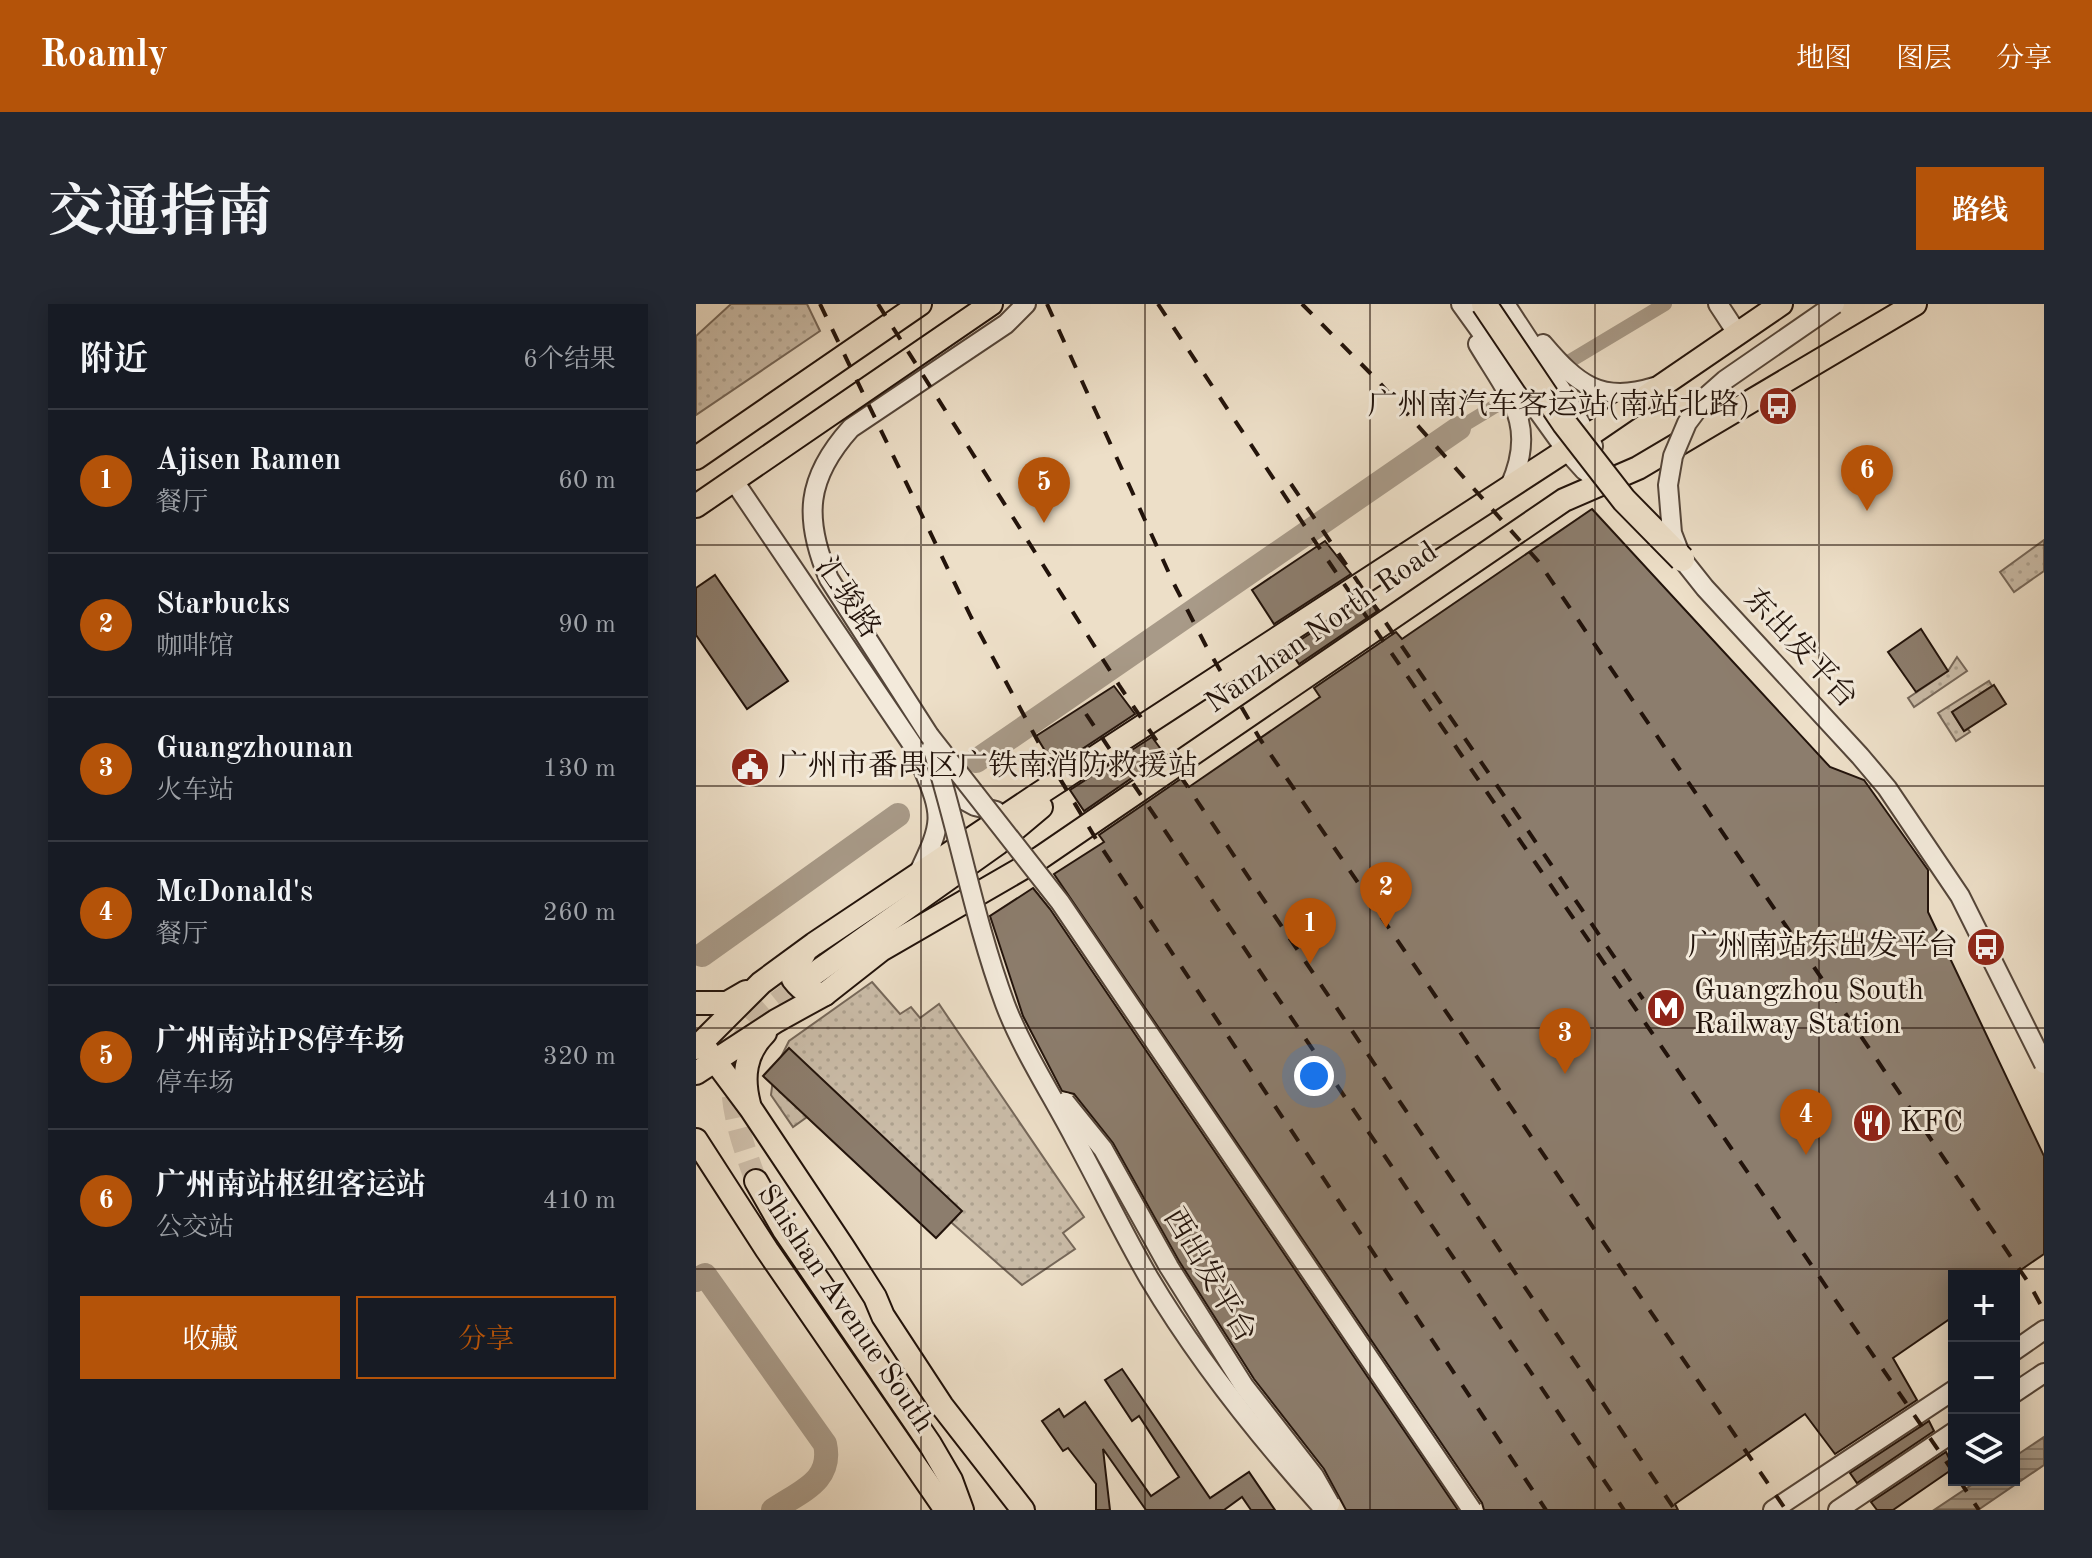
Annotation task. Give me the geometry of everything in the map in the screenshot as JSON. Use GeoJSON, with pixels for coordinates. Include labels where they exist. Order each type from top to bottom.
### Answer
{"type":"FeatureCollection","features":[{"type":"Feature","properties":{"kind":"highway"},"geometry":{"type":"LineString","coordinates":[[1484,304],[1565,424],[1624,500],[1682,559]]}},
{"type":"Feature","properties":{"kind":"main road"},"geometry":{"type":"LineString","coordinates":[[696,458],[920,304]]}},
{"type":"Feature","properties":{"kind":"main road"},"geometry":{"type":"LineString","coordinates":[[696,506],[991,304]]}},
{"type":"Feature","properties":{"kind":"main road","name":"Nanzhan North Road"},"geometry":{"type":"LineString","coordinates":[[1126,737],[1588,436],[1781,304]]}},
{"type":"Feature","properties":{"kind":"main road","name":"Nanzhan North Road"},"geometry":{"type":"LineString","coordinates":[[701,1052],[776,1021],[818,985],[1040,858],[1564,500],[1638,468],[1915,304]]}},
{"type":"Feature","properties":{"kind":"main road"},"geometry":{"type":"LineString","coordinates":[[807,950],[794,969],[793,979],[810,994],[1126,737]]}},
{"type":"Feature","properties":{"kind":"main road"},"geometry":{"type":"LineString","coordinates":[[696,1003],[727,1003],[761,983],[918,874],[1126,737]]}},
{"type":"Feature","properties":{"kind":"main road"},"geometry":{"type":"LineString","coordinates":[[701,1052],[761,983]]}},
{"type":"Feature","properties":{"kind":"main road"},"geometry":{"type":"LineString","coordinates":[[751,1109],[744,1085],[750,1054],[757,1041],[776,1021]]}},
{"type":"Feature","properties":{"kind":"main road","name":"Shishan Avenue South"},"geometry":{"type":"LineString","coordinates":[[701,1052],[751,1109],[843,1247],[875,1297],[883,1316],[942,1406],[1023,1510]]}},
{"type":"Feature","properties":{"kind":"main road","name":"Shishan Avenue South"},"geometry":{"type":"LineString","coordinates":[[696,1140],[775,1263],[946,1510]]}},
{"type":"Feature","properties":{"kind":"main road"},"geometry":{"type":"LineString","coordinates":[[696,1158],[718,1172]]}},
{"type":"Feature","properties":{"kind":"main road"},"geometry":{"type":"LineString","coordinates":[[756,1181],[784,1230],[930,1444],[951,1480],[962,1510]]}},
{"type":"Feature","properties":{"kind":"main road","name":"Shishan Avenue South"},"geometry":{"type":"LineString","coordinates":[[942,1406],[964,1454],[1004,1510]]}},
{"type":"Feature","properties":{"kind":"street"},"geometry":{"type":"LineString","coordinates":[[1026,304],[1006,324],[851,428],[821,468],[813,496],[812,517],[818,553],[829,579],[952,791],[975,806],[999,811],[1034,797]]}},
{"type":"Feature","properties":{"kind":"street"},"geometry":{"type":"LineString","coordinates":[[1454,304],[1566,450],[1584,470],[1603,484]]}},
{"type":"Feature","properties":{"kind":"street"},"geometry":{"type":"LineString","coordinates":[[1461,304],[1490,342],[1522,431],[1518,468],[1510,486]]}},
{"type":"Feature","properties":{"kind":"street"},"geometry":{"type":"LineString","coordinates":[[1508,304],[1519,324],[1540,348],[1586,386],[1622,394],[1636,393],[1668,382]]}},
{"type":"Feature","properties":{"kind":"street"},"geometry":{"type":"LineString","coordinates":[[1508,304],[1540,348],[1595,449],[1603,484]]}},
{"type":"Feature","properties":{"kind":"street"},"geometry":{"type":"LineString","coordinates":[[1718,304],[1737,333]]}},
{"type":"Feature","properties":{"kind":"street","name":"东出发平台"},"geometry":{"type":"LineString","coordinates":[[1835,304],[1725,380],[1708,395],[1687,423],[1673,456],[1668,485],[1672,533],[1682,559],[1713,597],[1887,788],[1960,896],[2044,1064]]}},
{"type":"Feature","properties":{"kind":"street"},"geometry":{"type":"LineString","coordinates":[[1490,342],[1519,324]]}},
{"type":"Feature","properties":{"kind":"street","name":"汇骏路"},"geometry":{"type":"LineString","coordinates":[[734,481],[921,741]]}},
{"type":"Feature","properties":{"kind":"street"},"geometry":{"type":"LineString","coordinates":[[918,874],[931,848],[939,819],[938,802],[921,741]]}},
{"type":"Feature","properties":{"kind":"street"},"geometry":{"type":"LineString","coordinates":[[921,741],[1060,902],[1472,1510]]}},
{"type":"Feature","properties":{"kind":"street","name":"西出发平台"},"geometry":{"type":"LineString","coordinates":[[921,741],[950,804],[985,945],[1006,1008],[1038,1070],[1150,1279],[1250,1425],[1325,1510]]}},
{"type":"Feature","properties":{"kind":"street","name":"西出发平台"},"geometry":{"type":"LineString","coordinates":[[1038,1070],[1103,1149],[1169,1267],[1244,1386],[1314,1476],[1333,1510]]}},
{"type":"Feature","properties":{"kind":"street"},"geometry":{"type":"LineString","coordinates":[[2020,1347],[2044,1330]]}},
{"type":"Feature","properties":{"kind":"street"},"geometry":{"type":"LineString","coordinates":[[2020,1389],[2044,1373]]}},
{"type":"Feature","properties":{"kind":"street"},"geometry":{"type":"LineString","coordinates":[[1773,1510],[1948,1394]]}},
{"type":"Feature","properties":{"kind":"street"},"geometry":{"type":"LineString","coordinates":[[1838,1510],[1948,1436]]}},
{"type":"Feature","properties":{"kind":"shaded area"},"geometry":{"type":"Polygon","coordinates":[[[731,304],[807,304],[820,331],[696,415],[696,336],[731,304]]]}},
{"type":"Feature","properties":{"kind":"shaded area"},"geometry":{"type":"Polygon","coordinates":[[[2044,540],[2044,571],[2014,592],[2000,572],[2044,540]]]}},
{"type":"Feature","properties":{"kind":"shaded area"},"geometry":{"type":"Polygon","coordinates":[[[1957,657],[1967,671],[1914,707],[1908,698],[1948,671],[1957,657]]]}},
{"type":"Feature","properties":{"kind":"shaded area"},"geometry":{"type":"Polygon","coordinates":[[[1989,681],[1992,686],[1952,712],[1964,731],[1968,729],[1970,732],[1956,741],[1938,713],[1989,681]]]}},
{"type":"Feature","properties":{"kind":"shaded area"},"geometry":{"type":"Polygon","coordinates":[[[872,982],[900,1014],[911,1007],[920,1018],[939,1004],[1084,1217],[1063,1233],[1075,1249],[1022,1285],[821,1107],[793,1127],[771,1095],[774,1071],[789,1041],[872,982]]]}},
{"type":"Feature","properties":{"kind":"shaded area"},"geometry":{"type":"Polygon","coordinates":[[[2044,1437],[2044,1465],[2020,1481],[2020,1453],[2044,1437]]]}},
{"type":"Feature","properties":{"kind":"shaded area"},"geometry":{"type":"Polygon","coordinates":[[[1970,1486],[2013,1486],[1978,1510],[1934,1510],[1970,1486]]]}},
{"type":"Feature","properties":{"kind":"building"},"geometry":{"type":"Polygon","coordinates":[[[1592,509],[1830,767],[1864,780],[1928,870],[1928,912],[2044,1156],[2044,1254],[2020,1270],[1948,1270],[1948,1320],[1893,1358],[1917,1400],[1835,1454],[1805,1414],[1675,1504],[1678,1510],[1484,1510],[1054,874],[1104,842],[1099,835],[1182,778],[1189,787],[1320,697],[1314,688],[1396,632],[1402,639],[1592,509]]]}},
{"type":"Feature","properties":{"kind":"building"},"geometry":{"type":"Polygon","coordinates":[[[1325,541],[1351,574],[1274,624],[1252,590],[1325,541]]]}},
{"type":"Feature","properties":{"kind":"building"},"geometry":{"type":"Polygon","coordinates":[[[715,575],[788,681],[747,709],[696,635],[696,588],[715,575]]]}},
{"type":"Feature","properties":{"kind":"building"},"geometry":{"type":"Polygon","coordinates":[[[1368,596],[1379,610],[1299,664],[1288,648],[1368,596]]]}},
{"type":"Feature","properties":{"kind":"building"},"geometry":{"type":"Polygon","coordinates":[[[1921,629],[1948,671],[1916,692],[1888,652],[1921,629]]]}},
{"type":"Feature","properties":{"kind":"building"},"geometry":{"type":"Polygon","coordinates":[[[1994,685],[2006,704],[1964,731],[1952,712],[1994,685]]]}},
{"type":"Feature","properties":{"kind":"building"},"geometry":{"type":"Polygon","coordinates":[[[1114,686],[1135,714],[1055,767],[1036,736],[1114,686]]]}},
{"type":"Feature","properties":{"kind":"building"},"geometry":{"type":"Polygon","coordinates":[[[1152,737],[1165,755],[1084,811],[1070,790],[1152,737]]]}},
{"type":"Feature","properties":{"kind":"building"},"geometry":{"type":"Polygon","coordinates":[[[1033,888],[1458,1510],[1346,1510],[1324,1469],[1254,1379],[1179,1261],[1113,1143],[1074,1094],[1062,1091],[1023,1016],[990,916],[1033,888]]]}},
{"type":"Feature","properties":{"kind":"building"},"geometry":{"type":"Polygon","coordinates":[[[789,1048],[962,1211],[936,1238],[763,1076],[789,1048]]]}},
{"type":"Feature","properties":{"kind":"building"},"geometry":{"type":"Polygon","coordinates":[[[1122,1369],[1210,1498],[1249,1472],[1275,1510],[1251,1510],[1242,1497],[1224,1510],[1146,1510],[1103,1449],[1110,1510],[1096,1510],[1096,1484],[1068,1448],[1063,1451],[1042,1421],[1059,1409],[1064,1417],[1085,1402],[1151,1496],[1179,1477],[1139,1416],[1132,1421],[1105,1380],[1122,1369]]]}},
{"type":"Feature","properties":{"kind":"building"},"geometry":{"type":"Polygon","coordinates":[[[1929,1421],[1934,1431],[1857,1483],[1850,1473],[1929,1421]]]}},
{"type":"Feature","properties":{"kind":"building"},"geometry":{"type":"Polygon","coordinates":[[[1946,1452],[1948,1472],[1893,1510],[1877,1510],[1871,1502],[1946,1452]]]}},
{"type":"Feature","properties":{"kind":"waterway"},"geometry":{"type":"LineString","coordinates":[[1555,370],[1665,304]]}},
{"type":"Feature","properties":{"kind":"waterway"},"geometry":{"type":"LineString","coordinates":[[1459,428],[1517,393]]}},
{"type":"Feature","properties":{"kind":"waterway"},"geometry":{"type":"LineString","coordinates":[[976,761],[1459,428]]}},
{"type":"Feature","properties":{"kind":"waterway"},"geometry":{"type":"LineString","coordinates":[[702,955],[898,815]]}},
{"type":"Feature","properties":{"kind":"waterway"},"geometry":{"type":"LineString","coordinates":[[696,1280],[705,1275],[825,1444],[826,1457],[819,1476],[804,1491],[773,1510]]}},
{"type":"Feature","properties":{"kind":"tunnel"},"geometry":{"type":"LineString","coordinates":[[756,1181],[742,1142],[733,1100],[735,1060],[742,1041],[754,1023],[811,976]]}},
{"type":"Feature","properties":{"kind":"railway"},"geometry":{"type":"LineString","coordinates":[[820,304],[971,617],[1041,747],[1099,844],[1546,1510]]}},
{"type":"Feature","properties":{"kind":"railway"},"geometry":{"type":"LineString","coordinates":[[878,304],[1119,685],[1675,1510]]}},
{"type":"Feature","properties":{"kind":"railway"},"geometry":{"type":"LineString","coordinates":[[1047,304],[1173,582],[1260,739],[1786,1510]]}},
{"type":"Feature","properties":{"kind":"railway"},"geometry":{"type":"LineString","coordinates":[[1158,304],[1318,546],[1948,1464]]}},
{"type":"Feature","properties":{"kind":"railway"},"geometry":{"type":"LineString","coordinates":[[1302,304],[1379,382],[1538,561],[2030,1285],[2044,1311]]}},
{"type":"Feature","properties":{"kind":"railway"},"geometry":{"type":"LineString","coordinates":[[1291,484],[1643,999]]}},
{"type":"Feature","properties":{"kind":"railway"},"geometry":{"type":"LineString","coordinates":[[1086,714],[1624,1510]]}},
{"type":"Feature","properties":{"kind":"railway"},"geometry":{"type":"LineString","coordinates":[[1963,1486],[1979,1510]]}},
{"type":"Feature","properties":{"kind":"place","name":"广州南汽车客运站(南站北路)"},"geometry":{"type":"Point","coordinates":[1778,406]}},
{"type":"Feature","properties":{"kind":"place","name":"广州南站枢纽客运站"},"geometry":{"type":"Point","coordinates":[1867,511]}},
{"type":"Feature","properties":{"kind":"place","name":"广州南站P8停车场"},"geometry":{"type":"Point","coordinates":[1044,523]}},
{"type":"Feature","properties":{"kind":"place","name":"广州市番禺区广铁南消防救援站"},"geometry":{"type":"Point","coordinates":[750,767]}},
{"type":"Feature","properties":{"kind":"place","name":"Starbucks"},"geometry":{"type":"Point","coordinates":[1386,928]}},
{"type":"Feature","properties":{"kind":"place","name":"广州南站东出发平台"},"geometry":{"type":"Point","coordinates":[1986,947]}},
{"type":"Feature","properties":{"kind":"place","name":"Ajisen Ramen"},"geometry":{"type":"Point","coordinates":[1310,964]}},
{"type":"Feature","properties":{"kind":"place","name":"Guangzhou South Railway Station"},"geometry":{"type":"Point","coordinates":[1666,1008]}},
{"type":"Feature","properties":{"kind":"place","name":"Guangzhounan"},"geometry":{"type":"Point","coordinates":[1565,1074]}},
{"type":"Feature","properties":{"kind":"place","name":"KFC"},"geometry":{"type":"Point","coordinates":[1872,1123]}},
{"type":"Feature","properties":{"kind":"place","name":"McDonald's"},"geometry":{"type":"Point","coordinates":[1806,1155]}}]}
